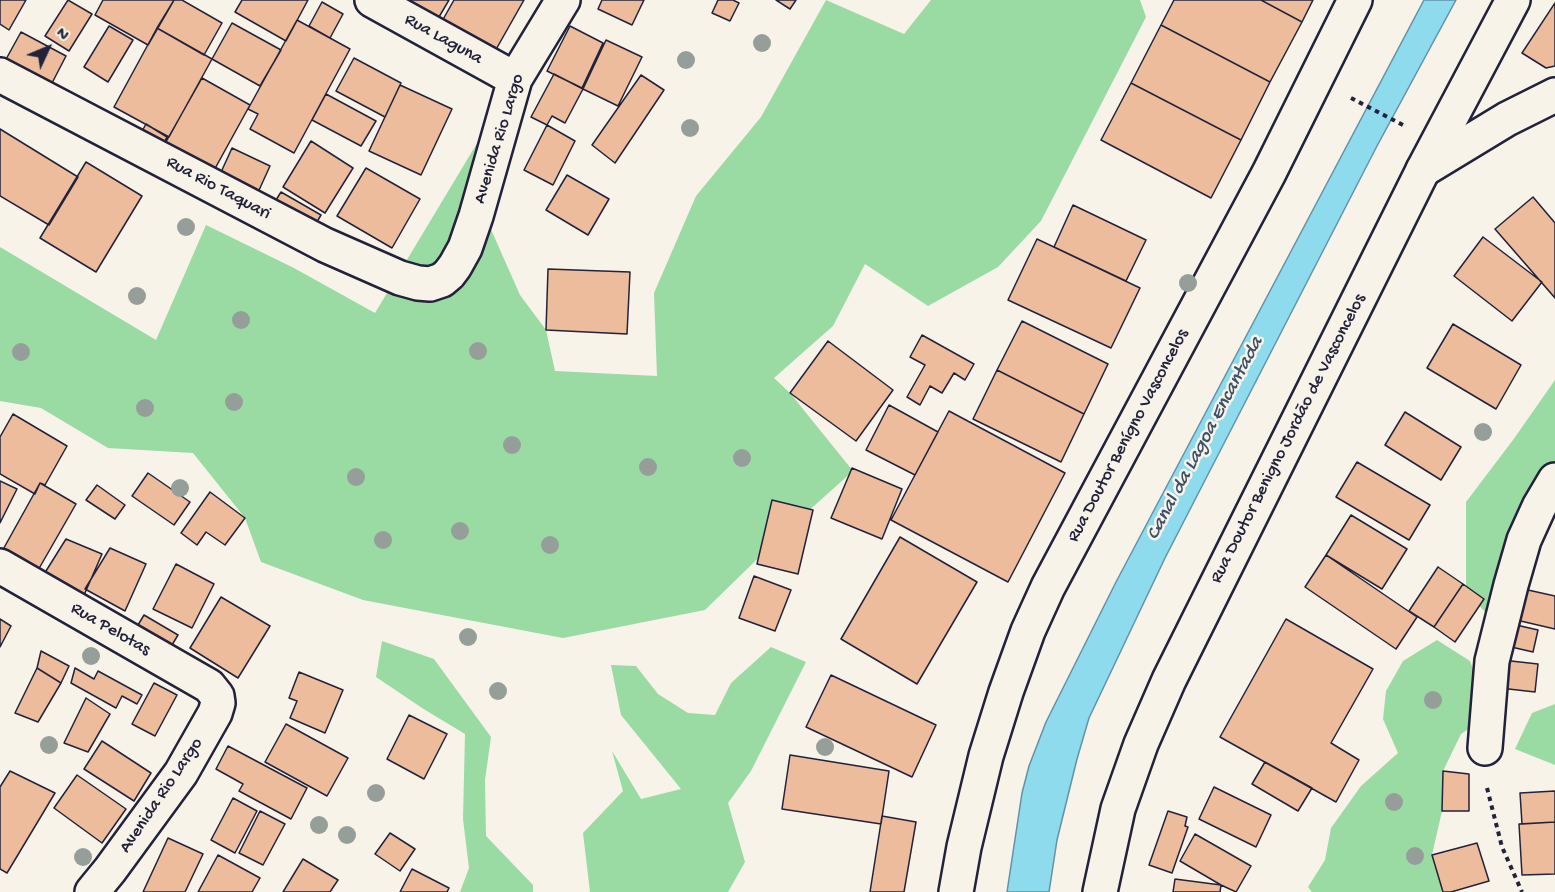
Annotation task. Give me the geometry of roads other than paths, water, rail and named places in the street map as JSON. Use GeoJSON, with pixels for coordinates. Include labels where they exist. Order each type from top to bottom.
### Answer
{"type":"FeatureCollection","features":[{"type":"Feature","properties":{"kind":"street","name":"Rua Laguna"},"geometry":{"type":"LineString","coordinates":[[372,0],[515,79]]}},
{"type":"Feature","properties":{"kind":"street","name":"Avenida Rio Largo"},"geometry":{"type":"LineString","coordinates":[[442,280],[455,266],[476,216],[515,79],[563,0]]}},
{"type":"Feature","properties":{"kind":"street","name":"Rua Doutor Benígno Vasconcelos"},"geometry":{"type":"LineString","coordinates":[[956,892],[964,847],[986,756],[1028,631],[1048,587],[1269,173],[1355,0]]}},
{"type":"Feature","properties":{"kind":"street","name":"Rua Doutor Benigno Jordão de Vasconcelos"},"geometry":{"type":"LineString","coordinates":[[1100,892],[1118,809],[1141,744],[1169,680],[1423,170],[1513,0]]}},
{"type":"Feature","properties":{"kind":"street","name":"Rua Rio Taquari"},"geometry":{"type":"LineString","coordinates":[[0,75],[367,265],[418,283],[430,284],[442,280]]}},
{"type":"Feature","properties":{"kind":"street"},"geometry":{"type":"LineString","coordinates":[[1423,170],[1508,119],[1555,95]]}},
{"type":"Feature","properties":{"kind":"street"},"geometry":{"type":"LineString","coordinates":[[1485,748],[1492,661],[1510,585],[1524,540],[1539,507],[1555,480]]}},
{"type":"Feature","properties":{"kind":"street","name":"Rua Pelotas"},"geometry":{"type":"LineString","coordinates":[[0,566],[209,686],[217,696]]}},
{"type":"Feature","properties":{"kind":"street","name":"Avenida Rio Largo"},"geometry":{"type":"LineString","coordinates":[[94,891],[181,773],[215,713],[217,696]]}},
{"type":"Feature","properties":{"kind":"water","name":"Canal da Lagoa Encantada"},"geometry":{"type":"Polygon","coordinates":[[[1424,0],[1456,0],[1377,146],[1165,558],[1089,718],[1057,840],[1049,892],[1007,892],[1022,793],[1029,766],[1046,722],[1116,582],[1424,0]]]}}]}
